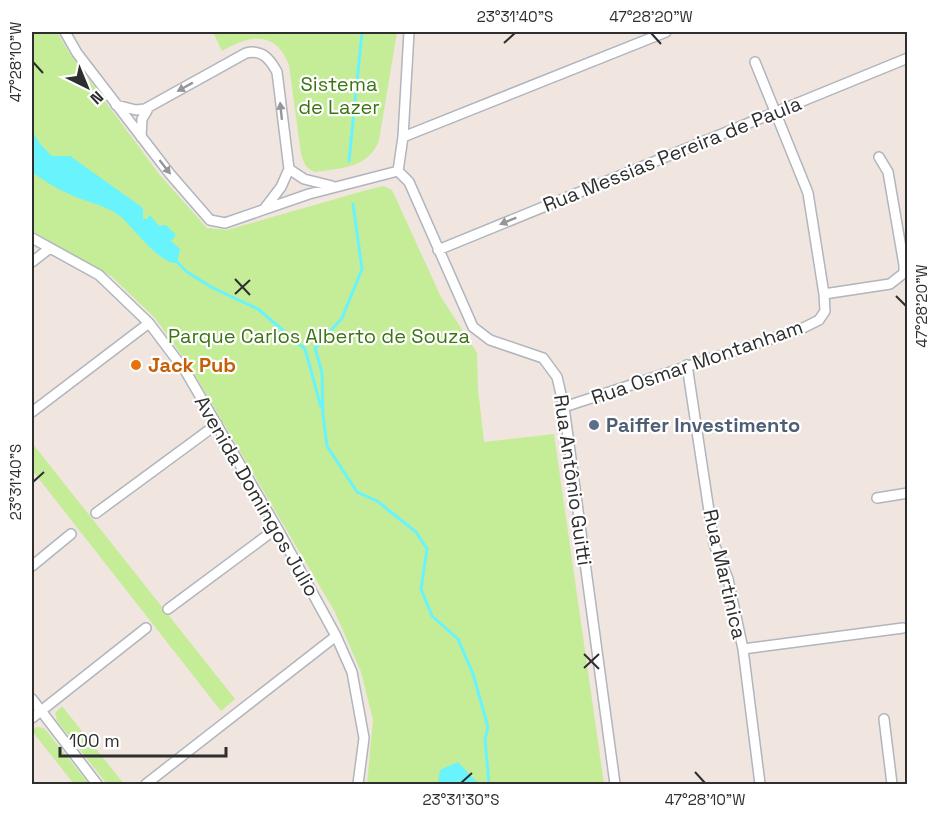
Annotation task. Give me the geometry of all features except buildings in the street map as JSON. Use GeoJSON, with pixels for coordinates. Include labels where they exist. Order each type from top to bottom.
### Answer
{"type":"FeatureCollection","features":[{"type":"Feature","properties":{"kind":"street"},"geometry":{"type":"LineString","coordinates":[[65,32],[116,105],[170,174],[210,220],[225,223],[334,187],[398,171],[403,137],[409,32]]}},
{"type":"Feature","properties":{"kind":"street"},"geometry":{"type":"LineString","coordinates":[[403,137],[666,32]]}},
{"type":"Feature","properties":{"kind":"street"},"geometry":{"type":"LineString","coordinates":[[116,105],[139,110],[149,107],[246,53],[253,51],[263,54],[271,61],[277,72],[289,169],[280,187],[264,209]]}},
{"type":"Feature","properties":{"kind":"street","name":"Rua Messias Pereira de Paula"},"geometry":{"type":"LineString","coordinates":[[438,250],[908,58]]}},
{"type":"Feature","properties":{"kind":"street"},"geometry":{"type":"LineString","coordinates":[[755,62],[808,193],[824,294],[890,284],[903,273],[904,265],[888,172],[879,157]]}},
{"type":"Feature","properties":{"kind":"street"},"geometry":{"type":"LineString","coordinates":[[141,137],[142,119],[149,107]]}},
{"type":"Feature","properties":{"kind":"street"},"geometry":{"type":"LineString","coordinates":[[289,169],[304,179],[334,187]]}},
{"type":"Feature","properties":{"kind":"street","name":"Rua Antônio Guitti"},"geometry":{"type":"LineString","coordinates":[[398,171],[409,182],[473,327],[490,340],[543,358],[557,377],[564,406],[615,784]]}},
{"type":"Feature","properties":{"kind":"street","name":"Avenida Domingos Julio"},"geometry":{"type":"LineString","coordinates":[[32,238],[99,275],[149,323],[186,372],[278,528],[336,636],[352,672],[364,738],[358,784]]}},
{"type":"Feature","properties":{"kind":"street"},"geometry":{"type":"LineString","coordinates":[[32,262],[50,248]]}},
{"type":"Feature","properties":{"kind":"street","name":"Rua Osmar Montanham"},"geometry":{"type":"LineString","coordinates":[[564,406],[801,328],[819,320],[825,311],[824,294]]}},
{"type":"Feature","properties":{"kind":"street"},"geometry":{"type":"LineString","coordinates":[[32,412],[149,323]]}},
{"type":"Feature","properties":{"kind":"street","name":"Rua Martinica"},"geometry":{"type":"LineString","coordinates":[[687,365],[714,544],[728,579],[743,649],[760,784]]}},
{"type":"Feature","properties":{"kind":"street"},"geometry":{"type":"LineString","coordinates":[[96,513],[217,424]]}},
{"type":"Feature","properties":{"kind":"street"},"geometry":{"type":"LineString","coordinates":[[877,498],[908,493]]}},
{"type":"Feature","properties":{"kind":"street"},"geometry":{"type":"LineString","coordinates":[[168,609],[278,528]]}},
{"type":"Feature","properties":{"kind":"street"},"geometry":{"type":"LineString","coordinates":[[32,566],[71,534]]}},
{"type":"Feature","properties":{"kind":"street"},"geometry":{"type":"LineString","coordinates":[[32,718],[146,628]]}},
{"type":"Feature","properties":{"kind":"street"},"geometry":{"type":"LineString","coordinates":[[743,649],[903,628]]}},
{"type":"Feature","properties":{"kind":"street"},"geometry":{"type":"LineString","coordinates":[[146,784],[336,636]]}},
{"type":"Feature","properties":{"kind":"street"},"geometry":{"type":"LineString","coordinates":[[32,699],[97,784]]}},
{"type":"Feature","properties":{"kind":"street"},"geometry":{"type":"LineString","coordinates":[[884,719],[892,784]]}},
{"type":"Feature","properties":{"kind":"green space","name":"Parque Carlos Alberto de Souza"},"geometry":{"type":"Polygon","coordinates":[[[32,32],[57,32],[70,54],[159,174],[207,228],[227,230],[383,186],[392,190],[441,297],[477,353],[478,389],[484,442],[554,434],[604,784],[367,784],[373,720],[361,672],[335,612],[191,368],[155,318],[111,276],[32,231],[32,32]]]}},
{"type":"Feature","properties":{"kind":"green space","name":"Sistema de Lazer"},"geometry":{"type":"Polygon","coordinates":[[[213,32],[397,32],[379,140],[369,156],[353,165],[335,169],[315,172],[309,169],[301,154],[289,65],[283,54],[277,46],[261,39],[242,42],[222,51],[213,32]]]}},
{"type":"Feature","properties":{"kind":"green space"},"geometry":{"type":"Polygon","coordinates":[[[32,443],[235,699],[221,711],[32,470],[32,443]]]}},
{"type":"Feature","properties":{"kind":"green space"},"geometry":{"type":"Polygon","coordinates":[[[62,706],[124,784],[107,784],[57,721],[55,713],[62,706]]]}},
{"type":"Feature","properties":{"kind":"green space"},"geometry":{"type":"Polygon","coordinates":[[[36,727],[44,728],[89,784],[74,784],[32,731],[36,727]]]}},
{"type":"Feature","properties":{"kind":"water"},"geometry":{"type":"Polygon","coordinates":[[[32,134],[52,156],[70,156],[143,208],[143,219],[147,219],[150,215],[159,226],[166,225],[176,235],[171,241],[180,249],[177,263],[170,262],[155,252],[120,216],[106,208],[62,191],[32,172],[32,134]]]}},
{"type":"Feature","properties":{"kind":"water"},"geometry":{"type":"Polygon","coordinates":[[[458,762],[479,784],[438,784],[440,770],[458,762]]]}},
{"type":"Feature","properties":{"kind":"waterway"},"geometry":{"type":"LineString","coordinates":[[349,161],[362,32]]}},
{"type":"Feature","properties":{"kind":"waterway"},"geometry":{"type":"LineString","coordinates":[[353,204],[362,269],[342,318],[315,348],[322,373],[323,415],[327,446],[357,492],[377,501],[416,532],[427,549],[421,589],[432,616],[458,639],[473,674],[488,727],[485,739],[489,784]]}},
{"type":"Feature","properties":{"kind":"waterway"},"geometry":{"type":"LineString","coordinates":[[176,261],[187,272],[213,288],[258,309],[305,349],[321,407]]}},
{"type":"Feature","properties":{"kind":"place","name":"Jack Pub"},"geometry":{"type":"Point","coordinates":[136,365]}},
{"type":"Feature","properties":{"kind":"place","name":"Paiffer Investimento"},"geometry":{"type":"Point","coordinates":[594,425]}}]}
